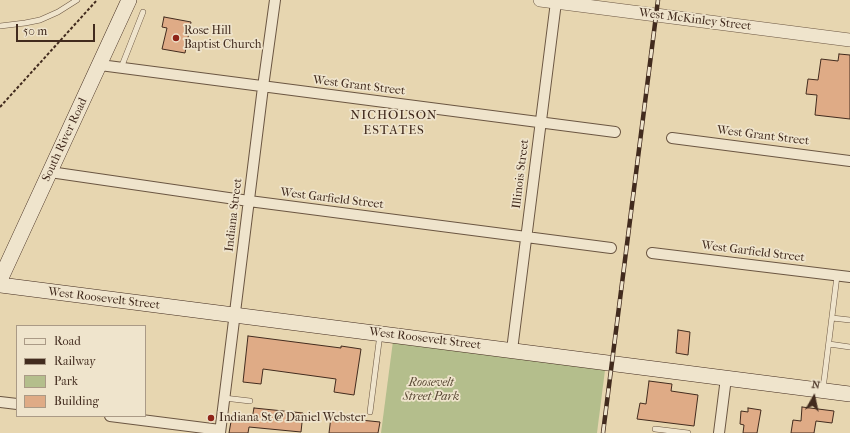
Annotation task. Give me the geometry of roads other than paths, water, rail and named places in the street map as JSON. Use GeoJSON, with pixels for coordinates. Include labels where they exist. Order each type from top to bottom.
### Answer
{"type":"FeatureCollection","features":[{"type":"Feature","properties":{"kind":"main road","name":"South River Road"},"geometry":{"type":"LineString","coordinates":[[0,280],[129,0]]}},
{"type":"Feature","properties":{"kind":"main road","name":"West Roosevelt Street"},"geometry":{"type":"LineString","coordinates":[[0,286],[380,333],[850,394]]}},
{"type":"Feature","properties":{"kind":"street","name":"Indiana Street"},"geometry":{"type":"LineString","coordinates":[[220,432],[275,0]]}},
{"type":"Feature","properties":{"kind":"street","name":"West McKinley Street"},"geometry":{"type":"LineString","coordinates":[[540,0],[573,2],[850,40]]}},
{"type":"Feature","properties":{"kind":"street","name":"Illinois Street"},"geometry":{"type":"LineString","coordinates":[[512,350],[556,2]]}},
{"type":"Feature","properties":{"kind":"street","name":"West Grant Street"},"geometry":{"type":"LineString","coordinates":[[100,65],[615,132]]}},
{"type":"Feature","properties":{"kind":"street","name":"West Grant Street"},"geometry":{"type":"LineString","coordinates":[[672,138],[850,161]]}},
{"type":"Feature","properties":{"kind":"street","name":"West Garfield Street"},"geometry":{"type":"LineString","coordinates":[[50,172],[249,201],[611,248]]}},
{"type":"Feature","properties":{"kind":"street","name":"West Garfield Street"},"geometry":{"type":"LineString","coordinates":[[652,253],[850,277]]}},
{"type":"Feature","properties":{"kind":"street"},"geometry":{"type":"LineString","coordinates":[[719,433],[726,378]]}},
{"type":"Feature","properties":{"kind":"street"},"geometry":{"type":"LineString","coordinates":[[0,402],[16,404]]}},
{"type":"Feature","properties":{"kind":"street"},"geometry":{"type":"LineString","coordinates":[[117,417],[220,432]]}},
{"type":"Feature","properties":{"kind":"lane"},"geometry":{"type":"LineString","coordinates":[[0,26],[40,20],[58,12],[77,0]]}},
{"type":"Feature","properties":{"kind":"lane"},"geometry":{"type":"LineString","coordinates":[[121,68],[143,12]]}},
{"type":"Feature","properties":{"kind":"lane"},"geometry":{"type":"LineString","coordinates":[[823,390],[837,276]]}},
{"type":"Feature","properties":{"kind":"lane"},"geometry":{"type":"LineString","coordinates":[[832,318],[850,320]]}},
{"type":"Feature","properties":{"kind":"lane"},"geometry":{"type":"LineString","coordinates":[[370,412],[380,333]]}},
{"type":"Feature","properties":{"kind":"lane"},"geometry":{"type":"LineString","coordinates":[[829,344],[850,347]]}},
{"type":"Feature","properties":{"kind":"lane"},"geometry":{"type":"LineString","coordinates":[[224,398],[250,401]]}},
{"type":"Feature","properties":{"kind":"lane"},"geometry":{"type":"LineString","coordinates":[[655,429],[688,433]]}},
{"type":"Feature","properties":{"kind":"railway"},"geometry":{"type":"LineString","coordinates":[[603,433],[658,0]]}},
{"type":"Feature","properties":{"kind":"place","name":"Rose Hill Baptist Church"},"geometry":{"type":"Point","coordinates":[176,38]}},
{"type":"Feature","properties":{"kind":"place","name":"Indiana St @ Daniel Webster"},"geometry":{"type":"Point","coordinates":[211,418]}},
{"type":"Feature","properties":{"kind":"district","name":"NICHOLSON ESTATES"},"geometry":{"type":"Point","coordinates":[394,124]}},
{"type":"Feature","properties":{"kind":"park label","name":"Roosevelt Street Park"},"geometry":{"type":"Point","coordinates":[431,390]}}]}
